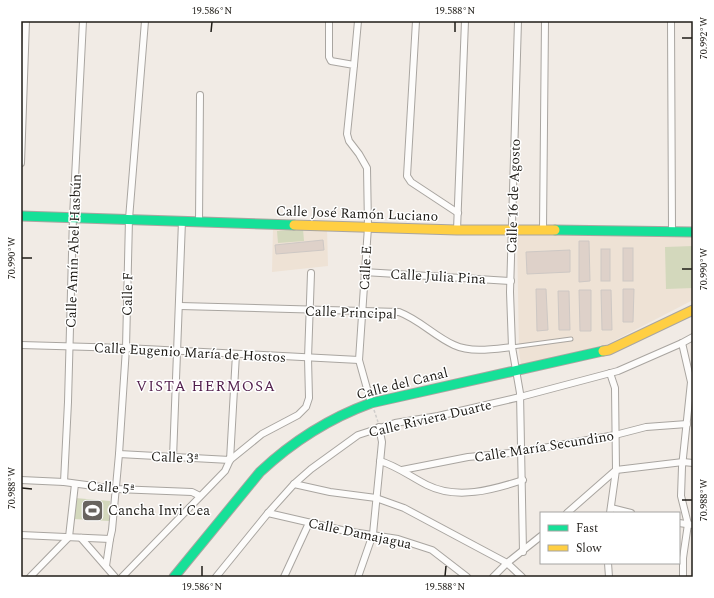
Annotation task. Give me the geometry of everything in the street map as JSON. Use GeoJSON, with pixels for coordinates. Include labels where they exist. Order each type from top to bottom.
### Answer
{"type":"FeatureCollection","features":[{"type":"Feature","properties":{"kind":"street"},"geometry":{"type":"LineString","coordinates":[[21,163],[26,21]]}},
{"type":"Feature","properties":{"kind":"street","name":"Calle Amín Abel Hasbún"},"geometry":{"type":"LineString","coordinates":[[64,482],[73,218],[83,21]]}},
{"type":"Feature","properties":{"kind":"street","name":"Calle F"},"geometry":{"type":"LineString","coordinates":[[106,566],[112,530],[119,454],[126,348],[129,219],[145,21]]}},
{"type":"Feature","properties":{"kind":"street"},"geometry":{"type":"LineString","coordinates":[[330,21],[329,57],[331,61],[354,64]]}},
{"type":"Feature","properties":{"kind":"street","name":"Calle E"},"geometry":{"type":"LineString","coordinates":[[358,21],[347,134],[349,141],[360,154],[367,168],[368,227],[359,360],[371,405]]}},
{"type":"Feature","properties":{"kind":"street"},"geometry":{"type":"LineString","coordinates":[[416,21],[407,176],[411,182],[458,213]]}},
{"type":"Feature","properties":{"kind":"street"},"geometry":{"type":"LineString","coordinates":[[457,230],[464,21]]}},
{"type":"Feature","properties":{"kind":"street","name":"Calle 16 de Agosto"},"geometry":{"type":"LineString","coordinates":[[518,21],[511,280],[512,347],[520,395],[523,480],[523,552]]}},
{"type":"Feature","properties":{"kind":"street"},"geometry":{"type":"LineString","coordinates":[[543,229],[545,21]]}},
{"type":"Feature","properties":{"kind":"street"},"geometry":{"type":"LineString","coordinates":[[671,21],[672,231]]}},
{"type":"Feature","properties":{"kind":"street"},"geometry":{"type":"LineString","coordinates":[[199,222],[200,95]]}},
{"type":"Feature","properties":{"kind":"street","name":"Calle José Ramón Luciano"},"geometry":{"type":"LineString","coordinates":[[21,216],[457,230],[543,229],[693,232]]}},
{"type":"Feature","properties":{"kind":"street"},"geometry":{"type":"LineString","coordinates":[[173,458],[180,306],[182,221]]}},
{"type":"Feature","properties":{"kind":"street","name":"Calle Julia Pina"},"geometry":{"type":"LineString","coordinates":[[364,272],[511,280]]}},
{"type":"Feature","properties":{"kind":"street"},"geometry":{"type":"LineString","coordinates":[[230,460],[262,434],[298,415],[306,407],[309,398],[308,358],[311,273]]}},
{"type":"Feature","properties":{"kind":"street","name":"Calle Principal"},"geometry":{"type":"LineString","coordinates":[[180,306],[310,311],[363,310],[399,312],[411,316],[432,332],[455,346],[468,349],[487,350],[512,347]]}},
{"type":"Feature","properties":{"kind":"street","name":"Calle del Canal"},"geometry":{"type":"LineString","coordinates":[[174,577],[260,472],[274,458],[303,438],[347,412],[371,405],[609,350],[693,310]]}},
{"type":"Feature","properties":{"kind":"street","name":"Calle Riviera Duarte"},"geometry":{"type":"LineString","coordinates":[[216,577],[268,513],[294,484],[311,469],[349,440],[358,435],[379,425],[438,416],[618,371],[693,337]]}},
{"type":"Feature","properties":{"kind":"street"},"geometry":{"type":"LineString","coordinates":[[682,343],[692,383],[682,462],[681,496],[690,524],[683,558],[683,577]]}},
{"type":"Feature","properties":{"kind":"street","name":"Calle Eugenio María de Hostos"},"geometry":{"type":"LineString","coordinates":[[21,345],[178,350],[359,360]]}},
{"type":"Feature","properties":{"kind":"street"},"geometry":{"type":"LineString","coordinates":[[122,577],[225,471],[230,460],[236,354]]}},
{"type":"Feature","properties":{"kind":"street"},"geometry":{"type":"LineString","coordinates":[[610,373],[615,388],[616,470],[610,510],[624,512]]}},
{"type":"Feature","properties":{"kind":"street","name":"Calle María Secundino"},"geometry":{"type":"LineString","coordinates":[[402,470],[468,457],[521,452],[615,435],[646,427],[687,424]]}},
{"type":"Feature","properties":{"kind":"street"},"geometry":{"type":"LineString","coordinates":[[358,577],[373,534],[382,442],[379,425]]}},
{"type":"Feature","properties":{"kind":"street","name":"Calle 3ª"},"geometry":{"type":"LineString","coordinates":[[119,454],[230,460]]}},
{"type":"Feature","properties":{"kind":"street"},"geometry":{"type":"LineString","coordinates":[[380,461],[392,464],[428,486],[452,493],[492,490],[523,480]]}},
{"type":"Feature","properties":{"kind":"street"},"geometry":{"type":"LineString","coordinates":[[568,512],[616,470],[682,462],[693,463]]}},
{"type":"Feature","properties":{"kind":"street","name":"Calle 5ª"},"geometry":{"type":"LineString","coordinates":[[21,480],[64,482],[116,489],[192,492],[200,496]]}},
{"type":"Feature","properties":{"kind":"street"},"geometry":{"type":"LineString","coordinates":[[30,577],[69,538],[75,484]]}},
{"type":"Feature","properties":{"kind":"street"},"geometry":{"type":"LineString","coordinates":[[294,484],[330,492],[376,498],[404,508],[507,563],[522,577]]}},
{"type":"Feature","properties":{"kind":"street","name":"Calle Damajagua"},"geometry":{"type":"LineString","coordinates":[[268,513],[309,523],[398,539],[432,550],[467,577]]}},
{"type":"Feature","properties":{"kind":"street"},"geometry":{"type":"LineString","coordinates":[[680,522],[690,524]]}},
{"type":"Feature","properties":{"kind":"street"},"geometry":{"type":"LineString","coordinates":[[284,577],[309,523]]}},
{"type":"Feature","properties":{"kind":"street"},"geometry":{"type":"LineString","coordinates":[[21,535],[110,539]]}},
{"type":"Feature","properties":{"kind":"street"},"geometry":{"type":"LineString","coordinates":[[493,577],[507,563],[523,552],[540,537]]}},
{"type":"Feature","properties":{"kind":"street"},"geometry":{"type":"LineString","coordinates":[[81,538],[115,577]]}},
{"type":"Feature","properties":{"kind":"street"},"geometry":{"type":"LineString","coordinates":[[608,564],[609,577]]}},
{"type":"Feature","properties":{"kind":"lane"},"geometry":{"type":"LineString","coordinates":[[512,347],[571,339]]}},
{"type":"Feature","properties":{"kind":"path"},"geometry":{"type":"LineString","coordinates":[[371,405],[379,425]]}},
{"type":"Feature","properties":{"kind":"shaded area"},"geometry":{"type":"Polygon","coordinates":[[[327,227],[328,266],[272,272],[273,228],[327,227]]]}},
{"type":"Feature","properties":{"kind":"shaded area"},"geometry":{"type":"Polygon","coordinates":[[[517,234],[693,236],[693,300],[602,347],[521,365],[519,351],[517,234]]]}},
{"type":"Feature","properties":{"kind":"green space"},"geometry":{"type":"Polygon","coordinates":[[[303,229],[304,241],[278,243],[277,231],[303,229]]]}},
{"type":"Feature","properties":{"kind":"green space"},"geometry":{"type":"Polygon","coordinates":[[[693,246],[693,288],[666,289],[665,247],[693,246]]]}},
{"type":"Feature","properties":{"kind":"green space","name":"Cancha Invi Cea"},"geometry":{"type":"Polygon","coordinates":[[[75,498],[110,501],[109,521],[73,519],[75,498]]]}},
{"type":"Feature","properties":{"kind":"building"},"geometry":{"type":"Polygon","coordinates":[[[323,240],[324,250],[276,254],[275,245],[323,240]]]}},
{"type":"Feature","properties":{"kind":"building"},"geometry":{"type":"Polygon","coordinates":[[[579,241],[589,241],[590,281],[579,282],[579,241]]]}},
{"type":"Feature","properties":{"kind":"building"},"geometry":{"type":"Polygon","coordinates":[[[623,248],[633,248],[633,281],[623,281],[623,248]]]}},
{"type":"Feature","properties":{"kind":"building"},"geometry":{"type":"Polygon","coordinates":[[[601,249],[610,249],[610,281],[601,281],[601,249]]]}},
{"type":"Feature","properties":{"kind":"building"},"geometry":{"type":"Polygon","coordinates":[[[570,250],[570,272],[527,274],[526,252],[570,250]]]}},
{"type":"Feature","properties":{"kind":"building"},"geometry":{"type":"Polygon","coordinates":[[[536,289],[546,289],[548,330],[537,331],[536,289]]]}},
{"type":"Feature","properties":{"kind":"building"},"geometry":{"type":"Polygon","coordinates":[[[623,289],[634,289],[633,322],[623,322],[623,289]]]}},
{"type":"Feature","properties":{"kind":"building"},"geometry":{"type":"Polygon","coordinates":[[[579,290],[591,290],[591,331],[580,331],[579,290]]]}},
{"type":"Feature","properties":{"kind":"building"},"geometry":{"type":"Polygon","coordinates":[[[601,290],[611,290],[612,330],[602,330],[601,290]]]}},
{"type":"Feature","properties":{"kind":"building"},"geometry":{"type":"Polygon","coordinates":[[[558,291],[569,291],[570,330],[559,330],[558,291]]]}},
{"type":"Feature","properties":{"kind":"traffic: fast"},"geometry":{"type":"LineString","coordinates":[[21,216],[294,225]]}},
{"type":"Feature","properties":{"kind":"traffic: fast"},"geometry":{"type":"LineString","coordinates":[[555,230],[693,232]]}},
{"type":"Feature","properties":{"kind":"traffic: fast"},"geometry":{"type":"LineString","coordinates":[[174,577],[260,472],[298,441],[341,416],[371,403],[603,351]]}},
{"type":"Feature","properties":{"kind":"traffic: slow"},"geometry":{"type":"LineString","coordinates":[[294,225],[457,230],[555,230]]}},
{"type":"Feature","properties":{"kind":"traffic: slow"},"geometry":{"type":"LineString","coordinates":[[603,351],[609,350],[693,310]]}},
{"type":"Feature","properties":{"kind":"place","name":"Cancha Invi Cea"},"geometry":{"type":"Point","coordinates":[92,510]}},
{"type":"Feature","properties":{"kind":"district","name":"VISTA HERMOSA"},"geometry":{"type":"Point","coordinates":[206,386]}}]}
